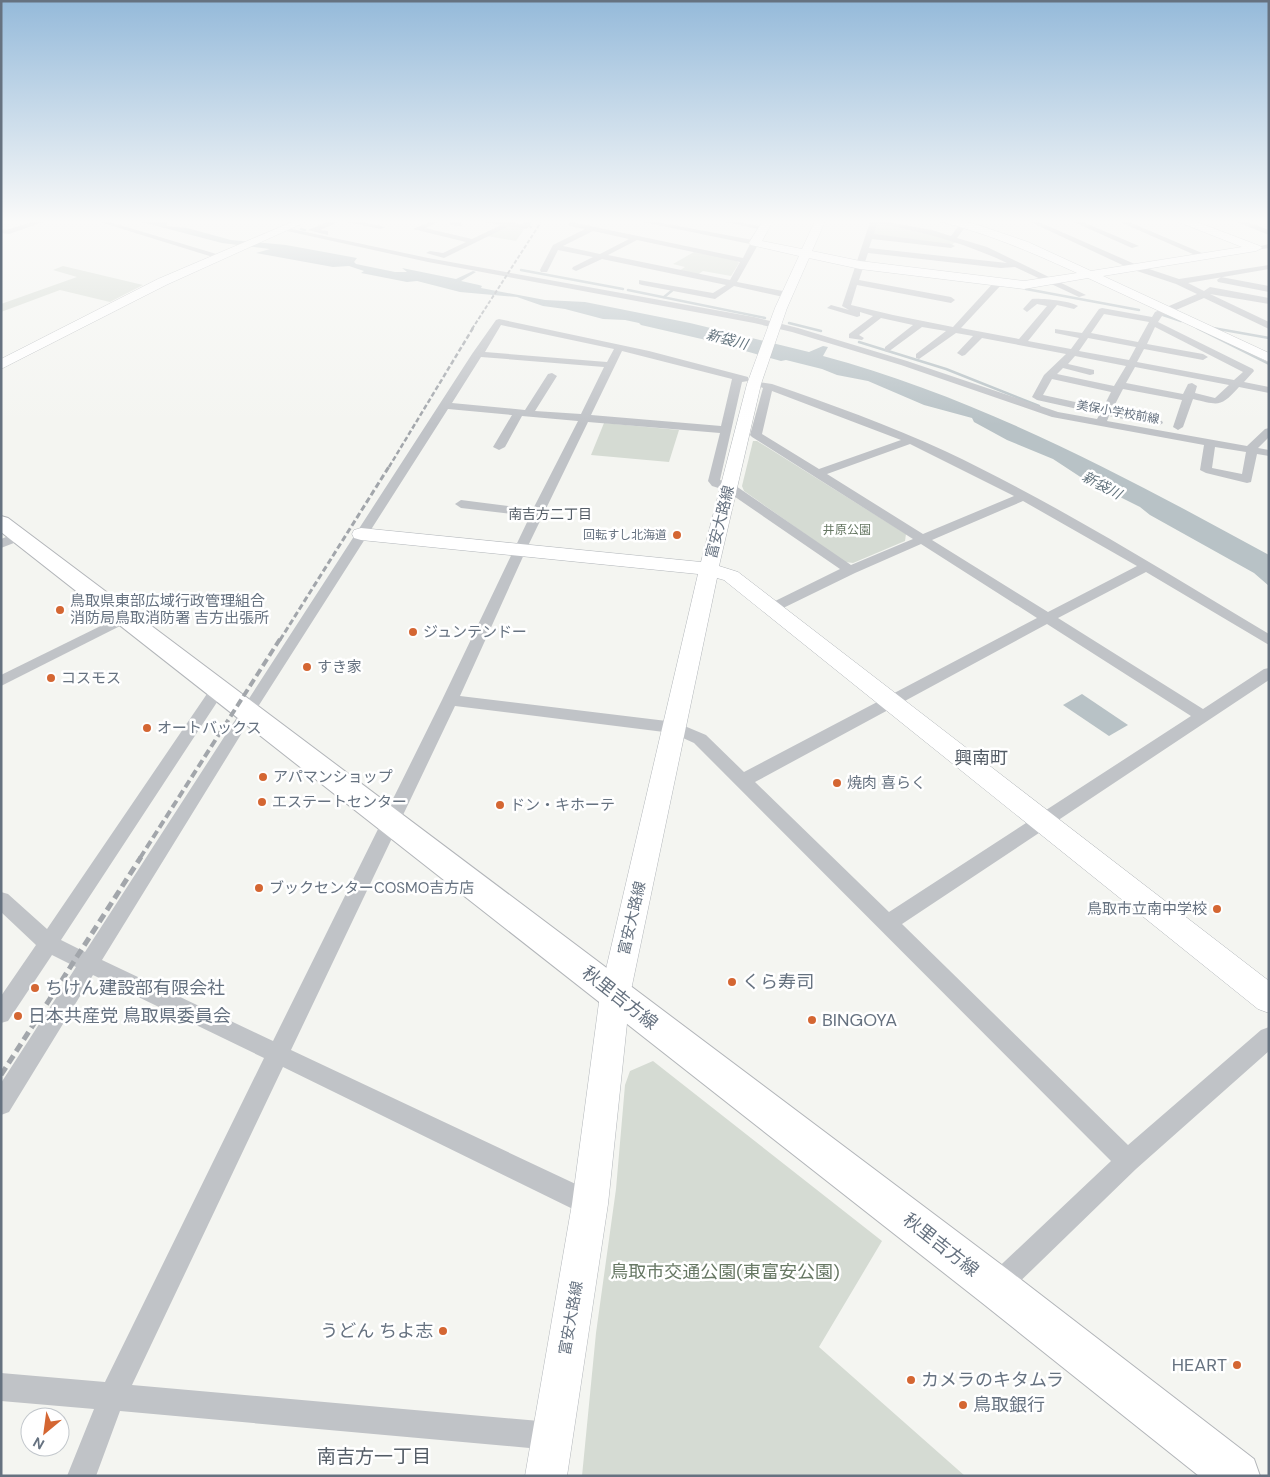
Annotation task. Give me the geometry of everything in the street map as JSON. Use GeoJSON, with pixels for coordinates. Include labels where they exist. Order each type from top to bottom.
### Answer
{"type":"FeatureCollection","features":[{"type":"Feature","properties":{"kind":"main road","name":"秋里吉方線"},"geometry":{"type":"LineString","coordinates":[[7,534],[126,618],[996,1287],[1237,1476]]}},
{"type":"Feature","properties":{"kind":"street"},"geometry":{"type":"LineString","coordinates":[[1,365],[151,288]]}},
{"type":"Feature","properties":{"kind":"street","name":"美保小学校前線"},"geometry":{"type":"LineString","coordinates":[[579,288],[774,328],[904,364],[1056,415],[1210,443],[1255,445],[1269,453]]}},
{"type":"Feature","properties":{"kind":"street"},"geometry":{"type":"LineString","coordinates":[[610,288],[640,293]]}},
{"type":"Feature","properties":{"kind":"street"},"geometry":{"type":"LineString","coordinates":[[673,288],[715,296],[726,288]]}},
{"type":"Feature","properties":{"kind":"street"},"geometry":{"type":"LineString","coordinates":[[752,288],[788,295]]}},
{"type":"Feature","properties":{"kind":"street"},"geometry":{"type":"LineString","coordinates":[[774,328],[791,288]]}},
{"type":"Feature","properties":{"kind":"street"},"geometry":{"type":"LineString","coordinates":[[852,288],[846,306],[876,317]]}},
{"type":"Feature","properties":{"kind":"street"},"geometry":{"type":"LineString","coordinates":[[886,288],[951,300]]}},
{"type":"Feature","properties":{"kind":"street"},"geometry":{"type":"LineString","coordinates":[[919,356],[954,330],[993,288]]}},
{"type":"Feature","properties":{"kind":"street"},"geometry":{"type":"LineString","coordinates":[[1067,288],[1082,295]]}},
{"type":"Feature","properties":{"kind":"street"},"geometry":{"type":"LineString","coordinates":[[1118,288],[1269,358]]}},
{"type":"Feature","properties":{"kind":"street"},"geometry":{"type":"LineString","coordinates":[[1192,288],[1269,326]]}},
{"type":"Feature","properties":{"kind":"street"},"geometry":{"type":"LineString","coordinates":[[1100,423],[1158,314],[1205,294],[1210,290],[1269,301]]}},
{"type":"Feature","properties":{"kind":"street"},"geometry":{"type":"LineString","coordinates":[[719,292],[736,296]]}},
{"type":"Feature","properties":{"kind":"street"},"geometry":{"type":"LineString","coordinates":[[1027,310],[1035,301],[1053,304],[1055,302],[1074,306]]}},
{"type":"Feature","properties":{"kind":"street"},"geometry":{"type":"LineString","coordinates":[[1026,346],[1053,304]]}},
{"type":"Feature","properties":{"kind":"street"},"geometry":{"type":"LineString","coordinates":[[831,308],[980,334],[1026,346],[1269,390]]}},
{"type":"Feature","properties":{"kind":"street"},"geometry":{"type":"LineString","coordinates":[[1050,376],[1215,401],[1221,400],[1250,371],[1205,353],[1154,322],[1102,311],[1073,353],[1050,376],[1037,396],[1255,445]]}},
{"type":"Feature","properties":{"kind":"street"},"geometry":{"type":"LineString","coordinates":[[859,338],[852,336],[876,317]]}},
{"type":"Feature","properties":{"kind":"street"},"geometry":{"type":"LineString","coordinates":[[1252,318],[1269,321]]}},
{"type":"Feature","properties":{"kind":"street"},"geometry":{"type":"LineString","coordinates":[[1,1104],[247,711],[499,322],[754,379],[838,410],[911,440],[1024,496],[1147,566],[1269,640]]}},
{"type":"Feature","properties":{"kind":"street"},"geometry":{"type":"LineString","coordinates":[[888,348],[921,323]]}},
{"type":"Feature","properties":{"kind":"street"},"geometry":{"type":"LineString","coordinates":[[1091,326],[1116,331],[1111,340]]}},
{"type":"Feature","properties":{"kind":"street","name":"富安大路線"},"geometry":{"type":"LineString","coordinates":[[546,1476],[590,1204],[615,994],[709,569],[754,379],[774,328]]}},
{"type":"Feature","properties":{"kind":"street"},"geometry":{"type":"LineString","coordinates":[[1058,331],[1142,346],[1205,353]]}},
{"type":"Feature","properties":{"kind":"street"},"geometry":{"type":"LineString","coordinates":[[962,353],[980,334]]}},
{"type":"Feature","properties":{"kind":"street"},"geometry":{"type":"LineString","coordinates":[[81,1476],[114,1395],[450,700],[583,418],[620,348]]}},
{"type":"Feature","properties":{"kind":"street"},"geometry":{"type":"LineString","coordinates":[[1178,427],[1205,353]]}},
{"type":"Feature","properties":{"kind":"street"},"geometry":{"type":"LineString","coordinates":[[477,354],[610,365]]}},
{"type":"Feature","properties":{"kind":"street"},"geometry":{"type":"LineString","coordinates":[[1060,365],[1091,370],[1083,382]]}},
{"type":"Feature","properties":{"kind":"street"},"geometry":{"type":"LineString","coordinates":[[499,447],[552,376]]}},
{"type":"Feature","properties":{"kind":"street"},"geometry":{"type":"LineString","coordinates":[[754,379],[725,430],[714,481],[729,487],[850,570]]}},
{"type":"Feature","properties":{"kind":"street"},"geometry":{"type":"LineString","coordinates":[[754,379],[756,435],[921,540],[1050,618],[1202,716]]}},
{"type":"Feature","properties":{"kind":"street"},"geometry":{"type":"LineString","coordinates":[[444,406],[725,430]]}},
{"type":"Feature","properties":{"kind":"street"},"geometry":{"type":"LineString","coordinates":[[1210,443],[1206,470],[1247,480],[1255,445],[1269,431]]}},
{"type":"Feature","properties":{"kind":"street"},"geometry":{"type":"LineString","coordinates":[[817,474],[911,440]]}},
{"type":"Feature","properties":{"kind":"street"},"geometry":{"type":"LineString","coordinates":[[770,609],[850,570],[1024,496]]}},
{"type":"Feature","properties":{"kind":"street"},"geometry":{"type":"LineString","coordinates":[[461,504],[538,513]]}},
{"type":"Feature","properties":{"kind":"street"},"geometry":{"type":"LineString","coordinates":[[361,534],[709,569],[731,576],[770,609],[1269,999]]}},
{"type":"Feature","properties":{"kind":"street"},"geometry":{"type":"LineString","coordinates":[[744,780],[889,701],[1147,566]]}},
{"type":"Feature","properties":{"kind":"street"},"geometry":{"type":"LineString","coordinates":[[1,681],[126,618]]}},
{"type":"Feature","properties":{"kind":"street"},"geometry":{"type":"LineString","coordinates":[[888,923],[1269,673]]}},
{"type":"Feature","properties":{"kind":"street"},"geometry":{"type":"LineString","coordinates":[[1,1014],[218,689]]}},
{"type":"Feature","properties":{"kind":"street"},"geometry":{"type":"LineString","coordinates":[[450,700],[675,728],[700,740],[744,780],[1128,1161]]}},
{"type":"Feature","properties":{"kind":"street"},"geometry":{"type":"LineString","coordinates":[[1,900],[49,944],[590,1204]]}},
{"type":"Feature","properties":{"kind":"street"},"geometry":{"type":"LineString","coordinates":[[996,1287],[1128,1161],[1269,1037]]}},
{"type":"Feature","properties":{"kind":"street"},"geometry":{"type":"LineString","coordinates":[[1,1386],[551,1436]]}},
{"type":"Feature","properties":{"kind":"green space"},"geometry":{"type":"Polygon","coordinates":[[[46,288],[137,288],[110,302],[60,290],[1,312],[1,304],[46,288]]]}},
{"type":"Feature","properties":{"kind":"green space"},"geometry":{"type":"Polygon","coordinates":[[[604,423],[679,430],[669,462],[591,455],[604,423]]]}},
{"type":"Feature","properties":{"kind":"green space","name":"井原公園"},"geometry":{"type":"Polygon","coordinates":[[[753,441],[757,441],[906,534],[905,541],[853,563],[845,562],[744,491],[742,486],[753,441]]]}},
{"type":"Feature","properties":{"kind":"green space","name":"鳥取市交通公園(東富安公園)"},"geometry":{"type":"Polygon","coordinates":[[[653,1061],[882,1241],[819,1347],[965,1476],[582,1476],[596,1333],[616,1189],[625,1085],[630,1071],[653,1061]]]}},
{"type":"Feature","properties":{"kind":"water","name":"新袋川"},"geometry":{"type":"Polygon","coordinates":[[[444,288],[481,288],[545,300],[585,302],[690,323],[809,352],[823,346],[828,347],[823,356],[940,394],[996,417],[1107,469],[1269,555],[1269,586],[1254,573],[1150,515],[1140,507],[1082,478],[1053,459],[1007,440],[974,422],[972,418],[924,405],[868,381],[837,375],[822,369],[786,360],[781,361],[639,323],[603,319],[565,309],[543,306],[517,297],[460,292],[444,288]]]}},
{"type":"Feature","properties":{"kind":"water"},"geometry":{"type":"Polygon","coordinates":[[[1082,694],[1128,725],[1109,736],[1063,705],[1082,694]]]}},
{"type":"Feature","properties":{"kind":"waterway"},"geometry":{"type":"LineString","coordinates":[[617,288],[623,289]]}},
{"type":"Feature","properties":{"kind":"waterway"},"geometry":{"type":"LineString","coordinates":[[664,297],[674,289]]}},
{"type":"Feature","properties":{"kind":"waterway"},"geometry":{"type":"LineString","coordinates":[[1026,289],[1139,310]]}},
{"type":"Feature","properties":{"kind":"waterway"},"geometry":{"type":"LineString","coordinates":[[628,290],[765,318]]}},
{"type":"Feature","properties":{"kind":"waterway"},"geometry":{"type":"LineString","coordinates":[[1163,315],[1181,321]]}},
{"type":"Feature","properties":{"kind":"waterway"},"geometry":{"type":"LineString","coordinates":[[789,323],[821,331]]}},
{"type":"Feature","properties":{"kind":"waterway"},"geometry":{"type":"LineString","coordinates":[[1197,328],[1269,364]]}},
{"type":"Feature","properties":{"kind":"waterway"},"geometry":{"type":"LineString","coordinates":[[1213,328],[1269,338]]}},
{"type":"Feature","properties":{"kind":"waterway"},"geometry":{"type":"LineString","coordinates":[[859,342],[946,369],[1039,406]]}},
{"type":"Feature","properties":{"kind":"railway"},"geometry":{"type":"LineString","coordinates":[[472,329],[499,288]]}},
{"type":"Feature","properties":{"kind":"railway"},"geometry":{"type":"LineString","coordinates":[[389,467],[473,328]]}},
{"type":"Feature","properties":{"kind":"railway"},"geometry":{"type":"LineString","coordinates":[[280,640],[390,465]]}},
{"type":"Feature","properties":{"kind":"railway"},"geometry":{"type":"LineString","coordinates":[[140,858],[280,639]]}},
{"type":"Feature","properties":{"kind":"railway"},"geometry":{"type":"LineString","coordinates":[[1,1075],[141,857]]}},
{"type":"Feature","properties":{"kind":"place","name":"回転すし北海道"},"geometry":{"type":"Point","coordinates":[677,535]}},
{"type":"Feature","properties":{"kind":"place","name":"鳥取県東部広域行政管理組合 消防局鳥取消防署 吉方出張所"},"geometry":{"type":"Point","coordinates":[60,610]}},
{"type":"Feature","properties":{"kind":"place","name":"ジュンテンドー"},"geometry":{"type":"Point","coordinates":[413,632]}},
{"type":"Feature","properties":{"kind":"place","name":"すき家"},"geometry":{"type":"Point","coordinates":[307,667]}},
{"type":"Feature","properties":{"kind":"place","name":"コスモス"},"geometry":{"type":"Point","coordinates":[51,678]}},
{"type":"Feature","properties":{"kind":"place","name":"オートバックス"},"geometry":{"type":"Point","coordinates":[147,728]}},
{"type":"Feature","properties":{"kind":"place","name":"アパマンショップ"},"geometry":{"type":"Point","coordinates":[263,777]}},
{"type":"Feature","properties":{"kind":"place","name":"焼肉 喜らく"},"geometry":{"type":"Point","coordinates":[837,783]}},
{"type":"Feature","properties":{"kind":"place","name":"エステートセンター"},"geometry":{"type":"Point","coordinates":[262,802]}},
{"type":"Feature","properties":{"kind":"place","name":"ドン・キホーテ"},"geometry":{"type":"Point","coordinates":[500,805]}},
{"type":"Feature","properties":{"kind":"place","name":"ブックセンターCOSMO吉方店"},"geometry":{"type":"Point","coordinates":[259,888]}},
{"type":"Feature","properties":{"kind":"place","name":"鳥取市立南中学校"},"geometry":{"type":"Point","coordinates":[1217,909]}},
{"type":"Feature","properties":{"kind":"place","name":"くら寿司"},"geometry":{"type":"Point","coordinates":[732,982]}},
{"type":"Feature","properties":{"kind":"place","name":"ちけん建設部有限会社"},"geometry":{"type":"Point","coordinates":[35,988]}},
{"type":"Feature","properties":{"kind":"place","name":"日本共産党 鳥取県委員会"},"geometry":{"type":"Point","coordinates":[18,1016]}},
{"type":"Feature","properties":{"kind":"place","name":"BINGOYA"},"geometry":{"type":"Point","coordinates":[812,1020]}},
{"type":"Feature","properties":{"kind":"place","name":"うどん ちよ志"},"geometry":{"type":"Point","coordinates":[443,1331]}},
{"type":"Feature","properties":{"kind":"place","name":"HEART"},"geometry":{"type":"Point","coordinates":[1237,1365]}},
{"type":"Feature","properties":{"kind":"place","name":"カメラのキタムラ"},"geometry":{"type":"Point","coordinates":[911,1380]}},
{"type":"Feature","properties":{"kind":"place","name":"鳥取銀行"},"geometry":{"type":"Point","coordinates":[963,1405]}},
{"type":"Feature","properties":{"kind":"district","name":"南吉方二丁目"},"geometry":{"type":"Point","coordinates":[550,514]}},
{"type":"Feature","properties":{"kind":"district","name":"興南町"},"geometry":{"type":"Point","coordinates":[981,758]}},
{"type":"Feature","properties":{"kind":"district","name":"南吉方一丁目"},"geometry":{"type":"Point","coordinates":[374,1456]}}]}
